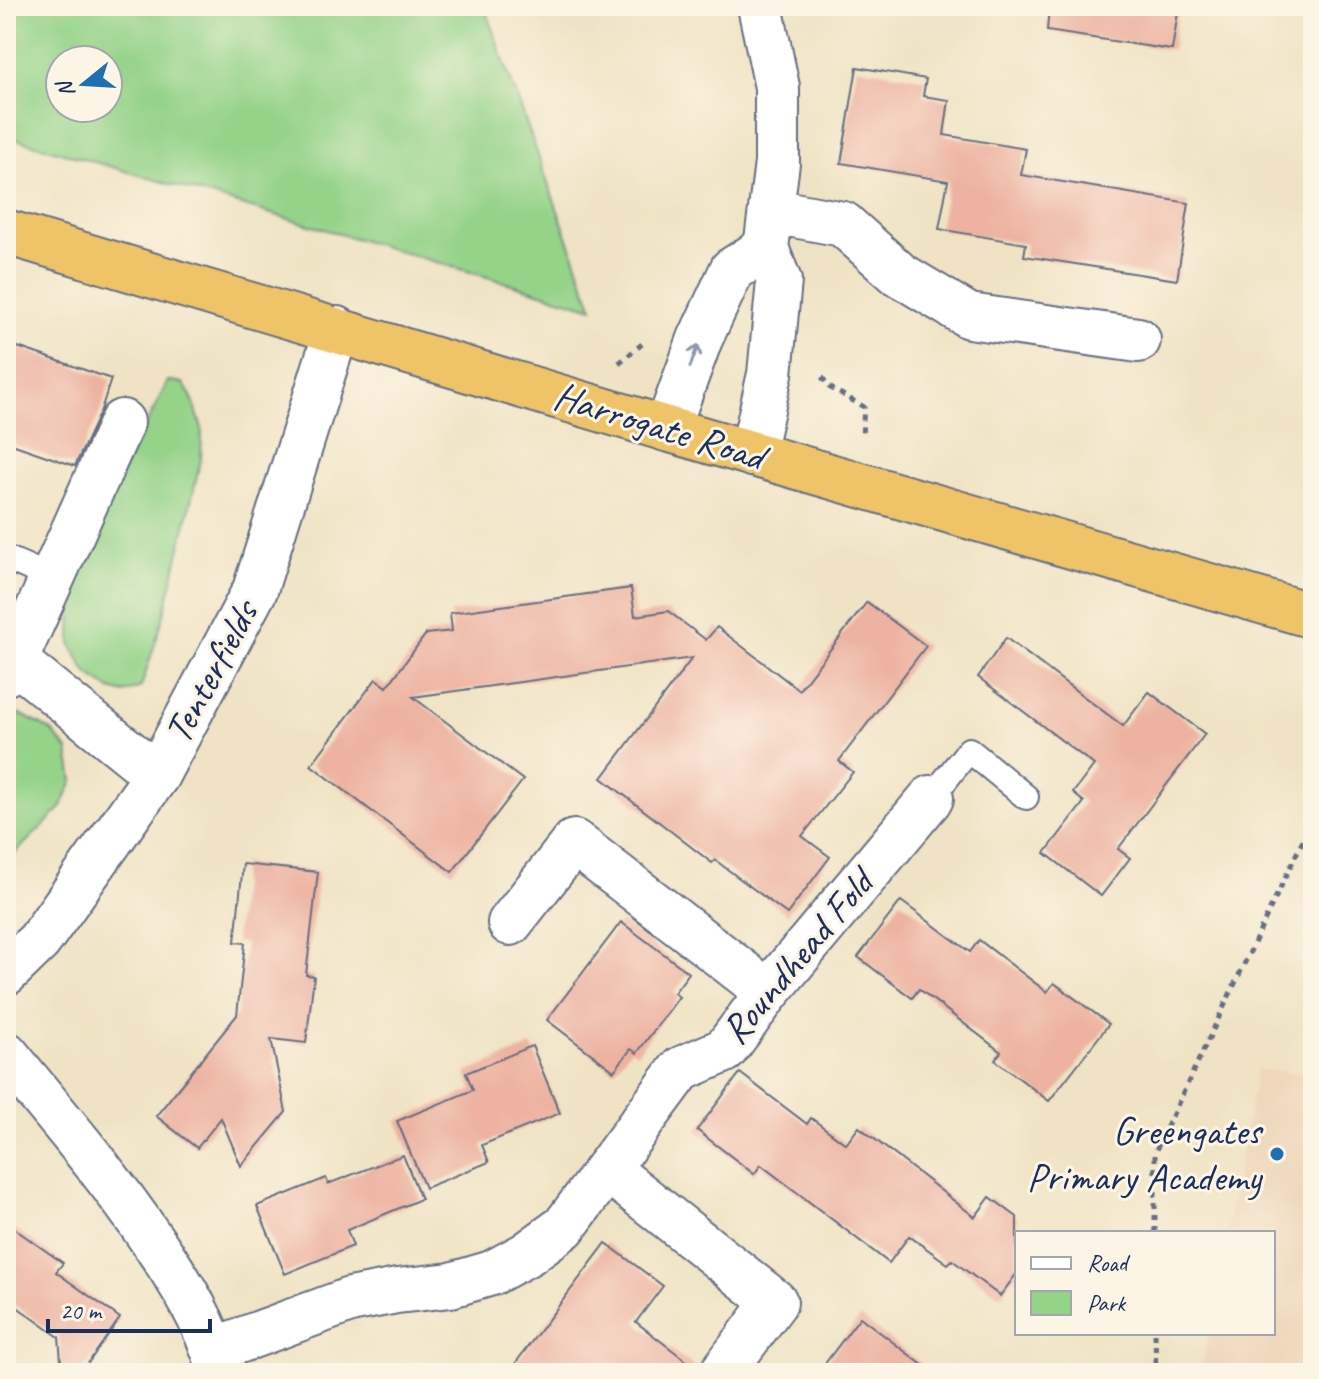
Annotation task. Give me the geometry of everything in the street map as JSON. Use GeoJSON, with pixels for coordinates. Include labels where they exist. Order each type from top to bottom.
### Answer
{"type":"FeatureCollection","features":[{"type":"Feature","properties":{"kind":"highway","name":"Harrogate Road"},"geometry":{"type":"LineString","coordinates":[[6,232],[752,454],[1313,616]]}},
{"type":"Feature","properties":{"kind":"street"},"geometry":{"type":"LineString","coordinates":[[752,454],[770,374],[779,281],[769,229],[777,163],[777,87],[760,6]]}},
{"type":"Feature","properties":{"kind":"street"},"geometry":{"type":"LineString","coordinates":[[667,429],[700,339],[732,270],[769,229],[843,224],[899,274],[969,316],[1138,340]]}},
{"type":"Feature","properties":{"kind":"street","name":"Tenterfields"},"geometry":{"type":"LineString","coordinates":[[6,973],[39,941],[157,775],[255,590],[337,329]]}},
{"type":"Feature","properties":{"kind":"street"},"geometry":{"type":"LineString","coordinates":[[122,422],[11,667],[157,775]]}},
{"type":"Feature","properties":{"kind":"street","name":"Roundhead Fold"},"geometry":{"type":"LineString","coordinates":[[218,1362],[350,1300],[451,1285],[492,1273],[527,1254],[564,1227],[646,1112],[681,1069],[725,1050],[768,992],[931,798]]}},
{"type":"Feature","properties":{"kind":"street"},"geometry":{"type":"LineString","coordinates":[[510,923],[574,842],[768,992]]}},
{"type":"Feature","properties":{"kind":"street"},"geometry":{"type":"LineString","coordinates":[[6,1054],[114,1184],[191,1298],[218,1362]]}},
{"type":"Feature","properties":{"kind":"street"},"geometry":{"type":"LineString","coordinates":[[607,1169],[775,1302],[722,1373]]}},
{"type":"Feature","properties":{"kind":"lane"},"geometry":{"type":"LineString","coordinates":[[6,558],[52,578]]}},
{"type":"Feature","properties":{"kind":"lane"},"geometry":{"type":"LineString","coordinates":[[931,798],[969,750],[1026,797]]}},
{"type":"Feature","properties":{"kind":"path"},"geometry":{"type":"LineString","coordinates":[[1155,1231],[1155,1152],[1313,819]]}},
{"type":"Feature","properties":{"kind":"path"},"geometry":{"type":"LineString","coordinates":[[1155,1335],[1156,1373]]}},
{"type":"Feature","properties":{"kind":"shaded area","name":"Greengates Primary Academy"},"geometry":{"type":"Polygon","coordinates":[[[1257,1069],[1313,1075],[1313,1373],[1201,1373],[1208,1335],[1275,1335],[1275,1231],[1226,1231],[1257,1069]]]}},
{"type":"Feature","properties":{"kind":"green space"},"geometry":{"type":"Polygon","coordinates":[[[6,6],[484,6],[593,308],[6,136],[6,6]]]}},
{"type":"Feature","properties":{"kind":"green space"},"geometry":{"type":"Polygon","coordinates":[[[168,381],[183,383],[192,398],[202,428],[201,459],[163,619],[141,687],[124,693],[110,689],[86,672],[71,644],[72,604],[86,545],[168,381]]]}},
{"type":"Feature","properties":{"kind":"green space"},"geometry":{"type":"Polygon","coordinates":[[[20,714],[51,730],[68,750],[73,781],[61,808],[6,862],[6,717],[20,714]]]}},
{"type":"Feature","properties":{"kind":"building"},"geometry":{"type":"Polygon","coordinates":[[[1049,6],[1179,6],[1172,50],[1047,31],[1049,6]]]}},
{"type":"Feature","properties":{"kind":"building"},"geometry":{"type":"Polygon","coordinates":[[[857,67],[926,79],[923,96],[949,100],[944,135],[1026,149],[1021,175],[1189,203],[1177,280],[1024,256],[1026,244],[939,229],[948,181],[841,163],[857,67]]]}},
{"type":"Feature","properties":{"kind":"building"},"geometry":{"type":"Polygon","coordinates":[[[6,343],[111,379],[101,410],[75,466],[6,442],[6,343]]]}},
{"type":"Feature","properties":{"kind":"building"},"geometry":{"type":"Polygon","coordinates":[[[631,588],[635,616],[668,611],[706,640],[717,627],[799,690],[867,602],[926,646],[839,761],[853,772],[802,836],[830,857],[787,914],[715,860],[712,863],[602,778],[692,658],[413,697],[523,780],[452,872],[311,765],[376,679],[387,687],[426,634],[452,631],[450,613],[631,588]]]}},
{"type":"Feature","properties":{"kind":"building"},"geometry":{"type":"Polygon","coordinates":[[[1006,638],[1123,726],[1149,692],[1205,734],[1118,849],[1130,858],[1101,896],[1045,853],[1084,802],[1073,793],[1094,765],[978,677],[1006,638]]]}},
{"type":"Feature","properties":{"kind":"building"},"geometry":{"type":"Polygon","coordinates":[[[243,864],[318,872],[306,975],[314,976],[306,1043],[271,1039],[286,1112],[241,1166],[221,1118],[197,1148],[156,1116],[237,1015],[245,943],[235,942],[243,864]]]}},
{"type":"Feature","properties":{"kind":"building"},"geometry":{"type":"Polygon","coordinates":[[[901,901],[970,952],[979,940],[1047,992],[1054,983],[1109,1024],[1049,1101],[995,1060],[1001,1052],[919,989],[912,998],[858,957],[901,901]]]}},
{"type":"Feature","properties":{"kind":"building"},"geometry":{"type":"Polygon","coordinates":[[[621,922],[689,973],[674,993],[679,997],[637,1053],[631,1049],[614,1071],[547,1020],[621,922]]]}},
{"type":"Feature","properties":{"kind":"building"},"geometry":{"type":"Polygon","coordinates":[[[532,1046],[560,1113],[482,1145],[489,1162],[425,1188],[397,1121],[473,1090],[466,1073],[532,1046]]]}},
{"type":"Feature","properties":{"kind":"building"},"geometry":{"type":"Polygon","coordinates":[[[740,1073],[807,1124],[811,1118],[846,1144],[859,1127],[975,1217],[990,1197],[1017,1217],[1015,1276],[1000,1296],[952,1260],[948,1264],[909,1236],[889,1263],[761,1165],[754,1174],[697,1130],[740,1073]]]}},
{"type":"Feature","properties":{"kind":"building"},"geometry":{"type":"Polygon","coordinates":[[[403,1155],[421,1199],[347,1230],[353,1246],[285,1274],[257,1206],[326,1178],[328,1184],[403,1155]]]}},
{"type":"Feature","properties":{"kind":"building"},"geometry":{"type":"Polygon","coordinates":[[[6,1223],[63,1263],[56,1272],[120,1318],[81,1373],[62,1373],[59,1337],[6,1299],[6,1223]]]}},
{"type":"Feature","properties":{"kind":"building"},"geometry":{"type":"Polygon","coordinates":[[[606,1243],[663,1286],[636,1322],[697,1369],[698,1373],[508,1373],[606,1243]]]}},
{"type":"Feature","properties":{"kind":"building"},"geometry":{"type":"Polygon","coordinates":[[[860,1317],[933,1373],[818,1373],[860,1317]]]}},
{"type":"Feature","properties":{"kind":"place","name":"Greengates Primary Academy"},"geometry":{"type":"Point","coordinates":[1277,1154]}}]}
